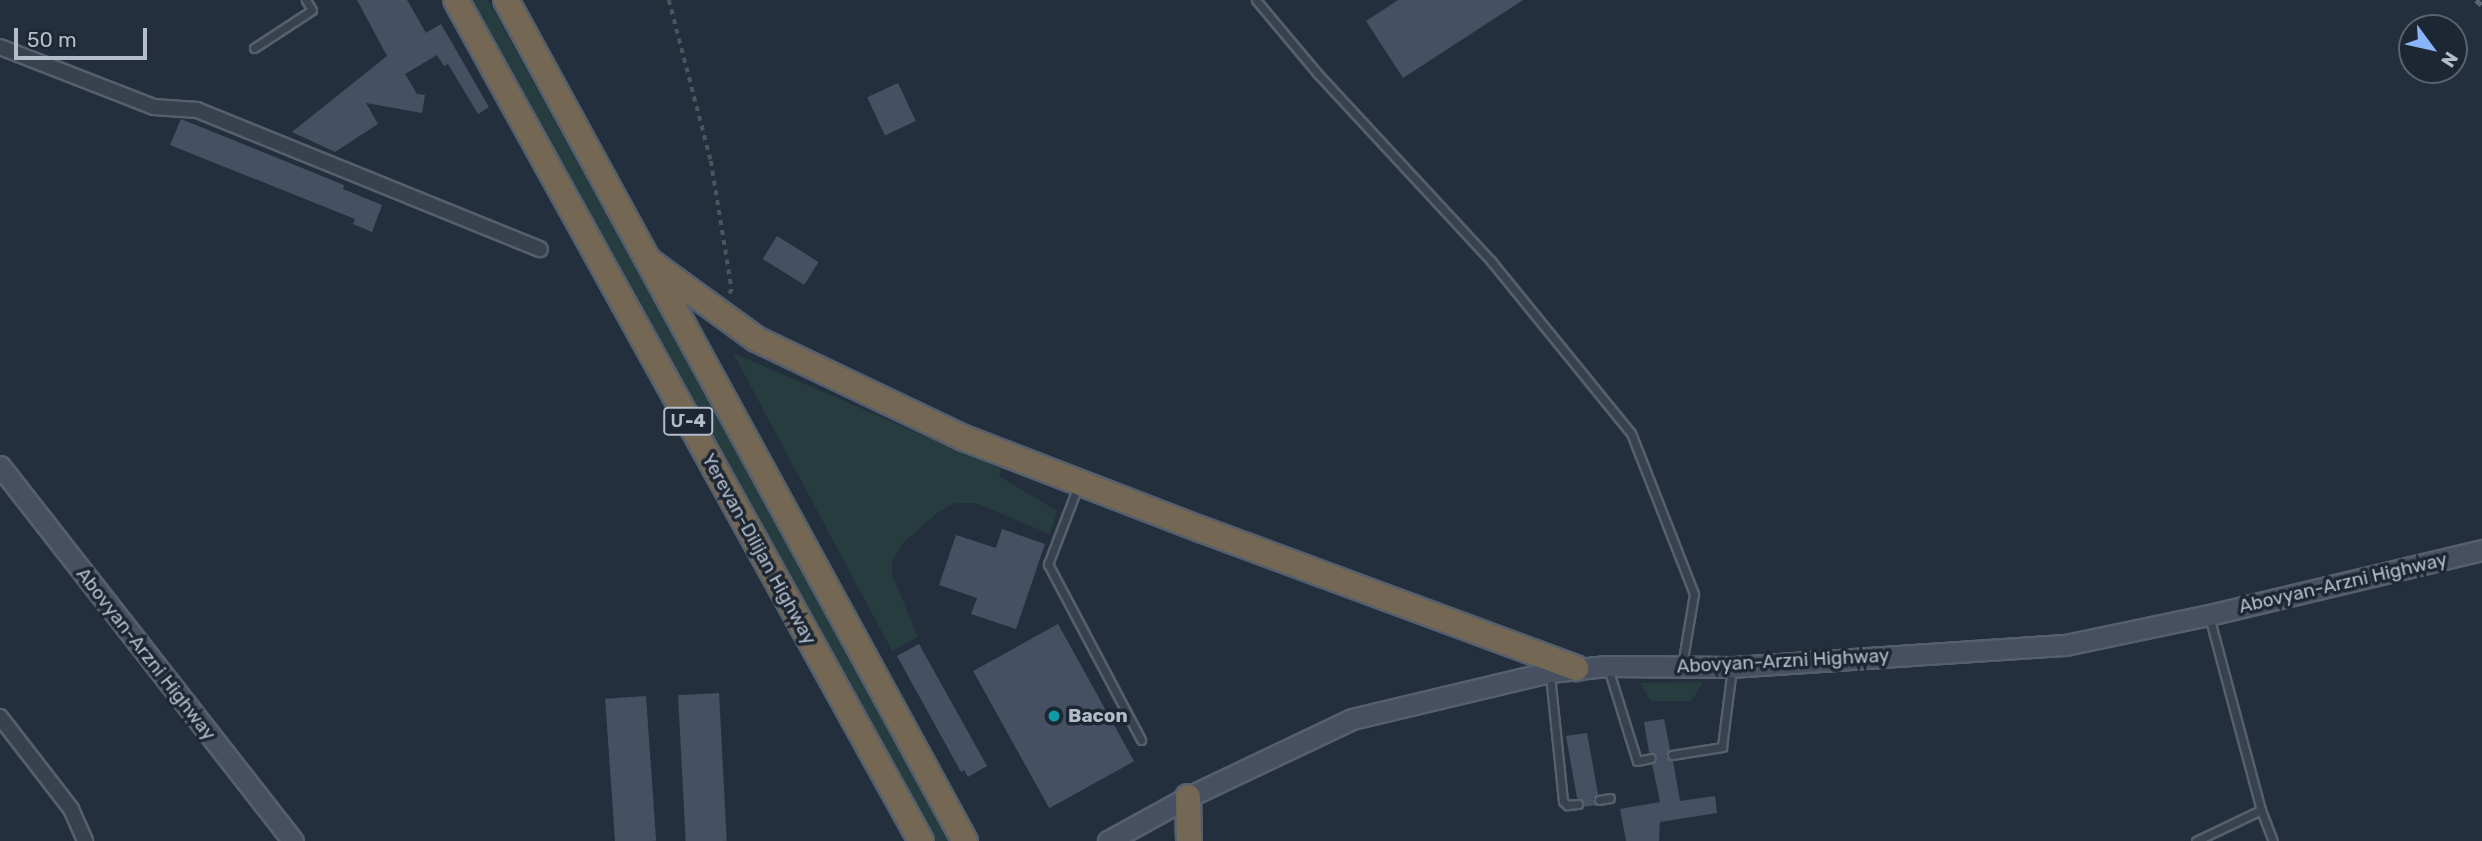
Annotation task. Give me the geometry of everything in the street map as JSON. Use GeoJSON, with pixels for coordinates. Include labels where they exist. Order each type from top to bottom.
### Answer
{"type":"FeatureCollection","features":[{"type":"Feature","properties":{"kind":"highway","name":"Yerevan-Dilijan Highway"},"geometry":{"type":"LineString","coordinates":[[456,0],[921,841]]}},
{"type":"Feature","properties":{"kind":"highway","name":"Yerevan-Dilijan Highway"},"geometry":{"type":"LineString","coordinates":[[506,0],[965,841]]}},
{"type":"Feature","properties":{"kind":"highway"},"geometry":{"type":"LineString","coordinates":[[649,261],[756,339],[964,438],[1576,668]]}},
{"type":"Feature","properties":{"kind":"highway"},"geometry":{"type":"LineString","coordinates":[[1188,797],[1189,841]]}},
{"type":"Feature","properties":{"kind":"main road","name":"Abovyan-Arzni Highway"},"geometry":{"type":"LineString","coordinates":[[0,466],[293,841]]}},
{"type":"Feature","properties":{"kind":"main road","name":"Abovyan-Arzni Highway"},"geometry":{"type":"LineString","coordinates":[[1108,841],[1188,797],[1352,719],[1550,672],[1607,666],[1732,667],[2065,645],[2209,615],[2482,550]]}},
{"type":"Feature","properties":{"kind":"street"},"geometry":{"type":"LineString","coordinates":[[0,47],[154,107],[197,110],[540,249]]}},
{"type":"Feature","properties":{"kind":"street"},"geometry":{"type":"LineString","coordinates":[[0,717],[71,809],[85,841]]}},
{"type":"Feature","properties":{"kind":"lane"},"geometry":{"type":"LineString","coordinates":[[254,48],[312,10],[306,0]]}},
{"type":"Feature","properties":{"kind":"lane"},"geometry":{"type":"LineString","coordinates":[[1256,0],[1317,73],[1491,261],[1631,433],[1694,594],[1682,666]]}},
{"type":"Feature","properties":{"kind":"lane"},"geometry":{"type":"LineString","coordinates":[[1080,482],[1048,564],[1141,740]]}},
{"type":"Feature","properties":{"kind":"lane"},"geometry":{"type":"LineString","coordinates":[[2209,615],[2261,810],[2273,841]]}},
{"type":"Feature","properties":{"kind":"lane"},"geometry":{"type":"LineString","coordinates":[[1607,666],[1637,761],[1651,758]]}},
{"type":"Feature","properties":{"kind":"lane"},"geometry":{"type":"LineString","coordinates":[[1672,755],[1722,747],[1732,667]]}},
{"type":"Feature","properties":{"kind":"lane"},"geometry":{"type":"LineString","coordinates":[[1550,672],[1563,801],[1567,805],[1578,804]]}},
{"type":"Feature","properties":{"kind":"lane"},"geometry":{"type":"LineString","coordinates":[[1599,800],[1610,798]]}},
{"type":"Feature","properties":{"kind":"lane"},"geometry":{"type":"LineString","coordinates":[[2196,841],[2261,810]]}},
{"type":"Feature","properties":{"kind":"path"},"geometry":{"type":"LineString","coordinates":[[669,0],[711,161],[732,291],[710,305]]}},
{"type":"Feature","properties":{"kind":"green space"},"geometry":{"type":"Polygon","coordinates":[[[472,0],[488,0],[951,841],[935,841],[472,0]]]}},
{"type":"Feature","properties":{"kind":"green space"},"geometry":{"type":"Polygon","coordinates":[[[733,353],[1001,469],[999,476],[1057,511],[1050,534],[975,503],[955,503],[937,513],[903,543],[892,561],[892,575],[918,637],[892,651],[733,353]]]}},
{"type":"Feature","properties":{"kind":"green space"},"geometry":{"type":"Polygon","coordinates":[[[1703,682],[1691,701],[1651,701],[1639,683],[1703,682]]]}},
{"type":"Feature","properties":{"kind":"building"},"geometry":{"type":"Polygon","coordinates":[[[357,0],[407,0],[426,33],[441,24],[489,107],[478,114],[448,64],[444,66],[437,55],[405,74],[417,94],[425,95],[422,113],[366,103],[378,124],[335,152],[292,132],[387,56],[357,0]]]}},
{"type":"Feature","properties":{"kind":"building"},"geometry":{"type":"Polygon","coordinates":[[[1398,0],[1523,0],[1403,78],[1366,21],[1398,0]]]}},
{"type":"Feature","properties":{"kind":"building"},"geometry":{"type":"Polygon","coordinates":[[[898,83],[916,121],[885,135],[867,97],[898,83]]]}},
{"type":"Feature","properties":{"kind":"building"},"geometry":{"type":"Polygon","coordinates":[[[181,119],[344,185],[343,189],[382,205],[372,232],[353,224],[355,219],[170,145],[181,119]]]}},
{"type":"Feature","properties":{"kind":"building"},"geometry":{"type":"Polygon","coordinates":[[[777,236],[819,262],[804,285],[763,259],[777,236]]]}},
{"type":"Feature","properties":{"kind":"building"},"geometry":{"type":"Polygon","coordinates":[[[1002,529],[1045,544],[1016,629],[971,614],[977,598],[939,585],[956,535],[996,548],[1002,529]]]}},
{"type":"Feature","properties":{"kind":"building","name":"Bacon"},"geometry":{"type":"Polygon","coordinates":[[[1058,624],[1134,761],[1049,808],[973,671],[1058,624]]]}},
{"type":"Feature","properties":{"kind":"building"},"geometry":{"type":"Polygon","coordinates":[[[919,644],[987,766],[968,777],[964,770],[961,772],[897,656],[919,644]]]}},
{"type":"Feature","properties":{"kind":"building"},"geometry":{"type":"Polygon","coordinates":[[[719,693],[727,841],[686,841],[678,695],[719,693]]]}},
{"type":"Feature","properties":{"kind":"building"},"geometry":{"type":"Polygon","coordinates":[[[646,696],[656,841],[615,841],[605,699],[646,696]]]}},
{"type":"Feature","properties":{"kind":"building"},"geometry":{"type":"Polygon","coordinates":[[[1664,719],[1670,749],[1666,757],[1673,761],[1680,801],[1715,796],[1717,813],[1660,822],[1659,841],[1626,841],[1620,809],[1660,802],[1652,764],[1657,757],[1649,752],[1644,722],[1664,719]]]}},
{"type":"Feature","properties":{"kind":"building"},"geometry":{"type":"Polygon","coordinates":[[[1587,733],[1598,794],[1593,799],[1596,805],[1583,807],[1583,801],[1577,798],[1566,736],[1587,733]]]}},
{"type":"Feature","properties":{"kind":"railway"},"geometry":{"type":"LineString","coordinates":[[2476,0],[2482,5]]}},
{"type":"Feature","properties":{"kind":"place","name":"Bacon"},"geometry":{"type":"Point","coordinates":[1054,716]}}]}
